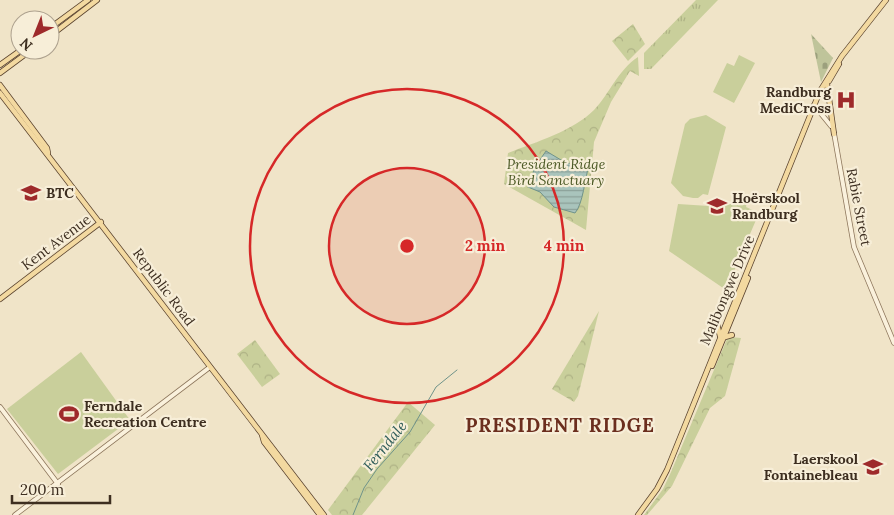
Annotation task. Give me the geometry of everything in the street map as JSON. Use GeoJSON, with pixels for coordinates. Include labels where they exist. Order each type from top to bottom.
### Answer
{"type":"FeatureCollection","features":[{"type":"Feature","properties":{"kind":"main road"},"geometry":{"type":"LineString","coordinates":[[60,21],[88,0]]}},
{"type":"Feature","properties":{"kind":"main road"},"geometry":{"type":"LineString","coordinates":[[60,28],[97,0]]}},
{"type":"Feature","properties":{"kind":"main road","name":"Malibongwe Drive"},"geometry":{"type":"LineString","coordinates":[[639,515],[658,490],[668,471],[816,106],[844,57],[887,0]]}},
{"type":"Feature","properties":{"kind":"main road","name":"Malibongwe Drive"},"geometry":{"type":"LineString","coordinates":[[722,338],[727,320],[816,106],[838,62],[887,0]]}},
{"type":"Feature","properties":{"kind":"main road"},"geometry":{"type":"LineString","coordinates":[[0,73],[18,60]]}},
{"type":"Feature","properties":{"kind":"main road"},"geometry":{"type":"LineString","coordinates":[[827,84],[834,134]]}},
{"type":"Feature","properties":{"kind":"main road","name":"Republic Road"},"geometry":{"type":"LineString","coordinates":[[0,85],[47,148],[48,153]]}},
{"type":"Feature","properties":{"kind":"main road","name":"Republic Road"},"geometry":{"type":"LineString","coordinates":[[0,93],[101,222],[324,515]]}},
{"type":"Feature","properties":{"kind":"main road","name":"Kent Avenue"},"geometry":{"type":"LineString","coordinates":[[0,299],[101,222]]}},
{"type":"Feature","properties":{"kind":"main road"},"geometry":{"type":"LineString","coordinates":[[727,320],[716,323],[722,338],[732,334]]}},
{"type":"Feature","properties":{"kind":"main road","name":"Republic Road"},"geometry":{"type":"LineString","coordinates":[[261,433],[264,442],[320,515]]}},
{"type":"Feature","properties":{"kind":"street","name":"Rabie Street"},"geometry":{"type":"LineString","coordinates":[[816,106],[829,121],[834,134],[854,247],[894,343]]}},
{"type":"Feature","properties":{"kind":"street"},"geometry":{"type":"LineString","coordinates":[[16,515],[210,367]]}},
{"type":"Feature","properties":{"kind":"street"},"geometry":{"type":"LineString","coordinates":[[0,407],[58,484]]}},
{"type":"Feature","properties":{"kind":"green space"},"geometry":{"type":"Polygon","coordinates":[[[696,0],[718,0],[651,69],[644,69],[644,53],[696,0]]]}},
{"type":"Feature","properties":{"kind":"green space"},"geometry":{"type":"Polygon","coordinates":[[[633,24],[645,44],[628,61],[612,41],[633,24]]]}},
{"type":"Feature","properties":{"kind":"green space"},"geometry":{"type":"Polygon","coordinates":[[[811,34],[833,58],[821,82],[811,34]]]}},
{"type":"Feature","properties":{"kind":"green space"},"geometry":{"type":"Polygon","coordinates":[[[739,55],[755,63],[734,103],[713,92],[727,63],[734,66],[739,55]]]}},
{"type":"Feature","properties":{"kind":"green space","name":"President Ridge Bird Sanctuary"},"geometry":{"type":"Polygon","coordinates":[[[638,57],[639,76],[630,71],[611,102],[594,142],[586,230],[504,184],[508,153],[576,124],[594,110],[625,68],[638,57]]]}},
{"type":"Feature","properties":{"kind":"green space"},"geometry":{"type":"Polygon","coordinates":[[[706,115],[726,127],[708,195],[703,194],[698,198],[683,196],[671,183],[685,124],[690,119],[706,115]]]}},
{"type":"Feature","properties":{"kind":"green space"},"geometry":{"type":"Polygon","coordinates":[[[738,194],[748,199],[746,207],[759,213],[726,290],[669,251],[678,204],[709,206],[716,198],[733,204],[738,194]]]}},
{"type":"Feature","properties":{"kind":"green space"},"geometry":{"type":"Polygon","coordinates":[[[599,311],[578,396],[574,402],[552,389],[599,311]]]}},
{"type":"Feature","properties":{"kind":"green space"},"geometry":{"type":"Polygon","coordinates":[[[730,337],[741,338],[725,396],[710,408],[672,486],[647,515],[644,515],[663,489],[727,339],[730,337]]]}},
{"type":"Feature","properties":{"kind":"green space"},"geometry":{"type":"Polygon","coordinates":[[[255,340],[280,374],[262,387],[237,354],[255,340]]]}},
{"type":"Feature","properties":{"kind":"green space","name":"Ferndale Recreation Centre"},"geometry":{"type":"Polygon","coordinates":[[[81,352],[130,420],[58,474],[7,409],[81,352]]]}},
{"type":"Feature","properties":{"kind":"green space"},"geometry":{"type":"Polygon","coordinates":[[[408,402],[435,425],[362,515],[332,515],[328,510],[408,402]]]}},
{"type":"Feature","properties":{"kind":"water"},"geometry":{"type":"Polygon","coordinates":[[[546,151],[566,163],[589,165],[582,197],[575,213],[554,207],[540,192],[528,187],[535,167],[546,151]]]}},
{"type":"Feature","properties":{"kind":"waterway","name":"Ferndale"},"geometry":{"type":"LineString","coordinates":[[353,515],[364,488],[377,469],[410,432],[436,387],[457,370]]}},
{"type":"Feature","properties":{"kind":"place","name":"Randburg MediCross"},"geometry":{"type":"Point","coordinates":[846,100]}},
{"type":"Feature","properties":{"kind":"place","name":"BTC"},"geometry":{"type":"Point","coordinates":[31,193]}},
{"type":"Feature","properties":{"kind":"place","name":"Hoërskool Randburg"},"geometry":{"type":"Point","coordinates":[717,206]}},
{"type":"Feature","properties":{"kind":"place","name":"Ferndale Recreation Centre"},"geometry":{"type":"Point","coordinates":[69,414]}},
{"type":"Feature","properties":{"kind":"place","name":"Laerskool Fontainebleau"},"geometry":{"type":"Point","coordinates":[873,467]}},
{"type":"Feature","properties":{"kind":"district","name":"PRESIDENT RIDGE"},"geometry":{"type":"Point","coordinates":[560,425]}}]}
